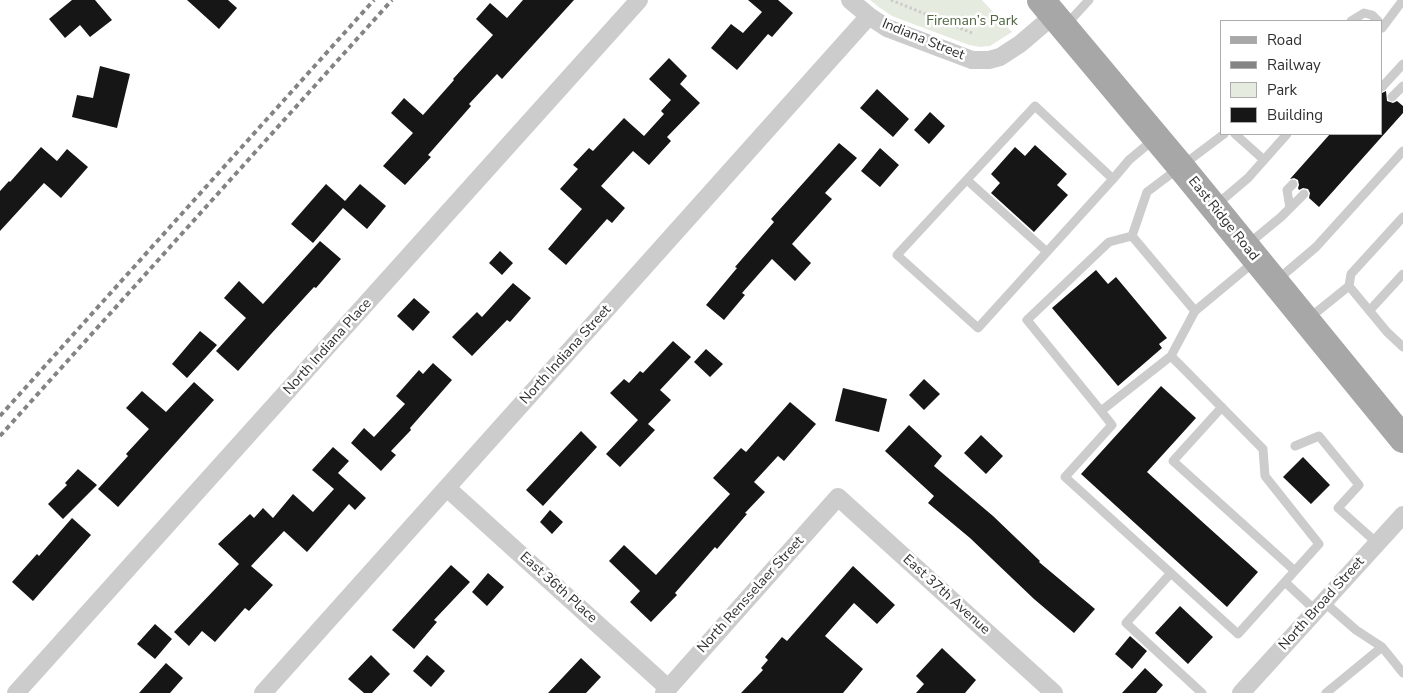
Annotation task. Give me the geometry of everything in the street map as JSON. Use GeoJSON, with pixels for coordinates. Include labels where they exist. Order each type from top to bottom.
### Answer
{"type":"FeatureCollection","features":[{"type":"Feature","properties":{"kind":"main road","name":"East Ridge Road"},"geometry":{"type":"LineString","coordinates":[[1053,14],[1181,167],[1250,254],[1403,439]]}},
{"type":"Feature","properties":{"kind":"street","name":"North Indiana Place"},"geometry":{"type":"LineString","coordinates":[[16,693],[639,0]]}},
{"type":"Feature","properties":{"kind":"street","name":"Indiana Street"},"geometry":{"type":"LineString","coordinates":[[850,0],[887,28],[972,60],[1000,57],[1009,52],[1053,14]]}},
{"type":"Feature","properties":{"kind":"street","name":"North Indiana Street"},"geometry":{"type":"LineString","coordinates":[[263,693],[869,16]]}},
{"type":"Feature","properties":{"kind":"street","name":"East 36th Place"},"geometry":{"type":"LineString","coordinates":[[447,488],[666,691]]}},
{"type":"Feature","properties":{"kind":"street","name":"North Rensselaer Street"},"geometry":{"type":"LineString","coordinates":[[666,691],[838,497]]}},
{"type":"Feature","properties":{"kind":"street","name":"East 37th Avenue"},"geometry":{"type":"LineString","coordinates":[[838,497],[1050,692]]}},
{"type":"Feature","properties":{"kind":"street","name":"North Broad Street"},"geometry":{"type":"LineString","coordinates":[[1242,693],[1403,515]]}},
{"type":"Feature","properties":{"kind":"lane"},"geometry":{"type":"LineString","coordinates":[[1053,14],[1089,0]]}},
{"type":"Feature","properties":{"kind":"lane"},"geometry":{"type":"LineString","coordinates":[[1383,23],[1403,0]]}},
{"type":"Feature","properties":{"kind":"lane"},"geometry":{"type":"LineString","coordinates":[[1353,20],[1367,13],[1375,20]]}},
{"type":"Feature","properties":{"kind":"lane"},"geometry":{"type":"LineString","coordinates":[[1383,86],[1403,64]]}},
{"type":"Feature","properties":{"kind":"lane"},"geometry":{"type":"LineString","coordinates":[[1392,97],[1403,86]]}},
{"type":"Feature","properties":{"kind":"lane"},"geometry":{"type":"LineString","coordinates":[[1113,179],[1035,106],[898,255],[978,328],[1113,179],[1129,160],[1155,138]]}},
{"type":"Feature","properties":{"kind":"lane"},"geometry":{"type":"LineString","coordinates":[[1132,236],[1147,192],[1223,135]]}},
{"type":"Feature","properties":{"kind":"lane"},"geometry":{"type":"LineString","coordinates":[[1236,135],[1264,160]]}},
{"type":"Feature","properties":{"kind":"lane"},"geometry":{"type":"LineString","coordinates":[[1213,208],[1248,178],[1286,135]]}},
{"type":"Feature","properties":{"kind":"lane"},"geometry":{"type":"LineString","coordinates":[[1274,282],[1316,248],[1403,151]]}},
{"type":"Feature","properties":{"kind":"lane"},"geometry":{"type":"LineString","coordinates":[[967,180],[1046,252]]}},
{"type":"Feature","properties":{"kind":"lane"},"geometry":{"type":"LineString","coordinates":[[1290,208],[1288,190],[1293,184]]}},
{"type":"Feature","properties":{"kind":"lane"},"geometry":{"type":"LineString","coordinates":[[1101,411],[1171,356],[1195,311],[1304,194]]}},
{"type":"Feature","properties":{"kind":"lane"},"geometry":{"type":"LineString","coordinates":[[1306,321],[1349,286],[1351,274],[1403,217]]}},
{"type":"Feature","properties":{"kind":"lane"},"geometry":{"type":"LineString","coordinates":[[1132,236],[1195,311]]}},
{"type":"Feature","properties":{"kind":"lane"},"geometry":{"type":"LineString","coordinates":[[1132,236],[1109,242],[1027,320],[1112,425],[1065,477],[1238,634],[1318,544],[1265,476],[1264,449],[1171,356]]}},
{"type":"Feature","properties":{"kind":"lane"},"geometry":{"type":"LineString","coordinates":[[1370,310],[1403,274]]}},
{"type":"Feature","properties":{"kind":"lane"},"geometry":{"type":"LineString","coordinates":[[1349,286],[1387,332],[1403,347]]}},
{"type":"Feature","properties":{"kind":"lane"},"geometry":{"type":"LineString","coordinates":[[1222,407],[1173,461],[1295,571]]}},
{"type":"Feature","properties":{"kind":"lane"},"geometry":{"type":"LineString","coordinates":[[1295,446],[1319,436],[1359,485],[1338,508],[1378,543]]}},
{"type":"Feature","properties":{"kind":"lane"},"geometry":{"type":"LineString","coordinates":[[1171,573],[1126,623],[1202,693]]}},
{"type":"Feature","properties":{"kind":"lane"},"geometry":{"type":"LineString","coordinates":[[1284,582],[1382,647],[1403,673]]}},
{"type":"Feature","properties":{"kind":"lane"},"geometry":{"type":"LineString","coordinates":[[1326,693],[1382,647]]}},
{"type":"Feature","properties":{"kind":"path"},"geometry":{"type":"LineString","coordinates":[[891,0],[972,33]]}},
{"type":"Feature","properties":{"kind":"green space","name":"Fireman’s Park"},"geometry":{"type":"Polygon","coordinates":[[[870,0],[982,0],[1012,32],[990,46],[969,45],[892,16],[870,0]]]}},
{"type":"Feature","properties":{"kind":"building"},"geometry":{"type":"Polygon","coordinates":[[[72,0],[95,0],[112,20],[90,37],[80,25],[65,38],[49,19],[72,0]]]}},
{"type":"Feature","properties":{"kind":"building"},"geometry":{"type":"Polygon","coordinates":[[[187,0],[228,0],[237,8],[219,29],[187,0]]]}},
{"type":"Feature","properties":{"kind":"building"},"geometry":{"type":"Polygon","coordinates":[[[523,0],[574,0],[502,79],[497,74],[469,104],[471,106],[428,155],[431,157],[405,185],[383,166],[413,133],[391,113],[404,98],[423,115],[493,35],[476,19],[490,3],[507,18],[523,0]]]}},
{"type":"Feature","properties":{"kind":"building"},"geometry":{"type":"Polygon","coordinates":[[[748,0],[778,0],[793,13],[772,37],[768,34],[737,70],[711,48],[731,24],[743,33],[762,12],[748,0]]]}},
{"type":"Feature","properties":{"kind":"building"},"geometry":{"type":"Polygon","coordinates":[[[669,58],[687,76],[680,84],[700,103],[667,137],[671,141],[649,165],[633,151],[601,186],[625,208],[612,223],[607,219],[566,265],[548,249],[582,209],[560,189],[578,169],[573,165],[589,148],[593,151],[624,118],[644,136],[664,114],[661,111],[671,100],[649,79],[669,58]]]}},
{"type":"Feature","properties":{"kind":"building"},"geometry":{"type":"Polygon","coordinates":[[[100,66],[130,74],[117,128],[72,117],[77,95],[93,98],[100,66]]]}},
{"type":"Feature","properties":{"kind":"building"},"geometry":{"type":"Polygon","coordinates":[[[877,89],[909,119],[893,137],[860,108],[877,89]]]}},
{"type":"Feature","properties":{"kind":"building"},"geometry":{"type":"Polygon","coordinates":[[[1386,91],[1387,101],[1393,103],[1397,101],[1403,106],[1403,113],[1319,207],[1309,198],[1310,193],[1308,189],[1303,188],[1299,190],[1298,180],[1290,179],[1329,135],[1383,135],[1383,92],[1386,91]]]}},
{"type":"Feature","properties":{"kind":"building"},"geometry":{"type":"Polygon","coordinates":[[[930,112],[945,126],[929,144],[914,130],[930,112]]]}},
{"type":"Feature","properties":{"kind":"building"},"geometry":{"type":"Polygon","coordinates":[[[839,143],[857,158],[825,193],[832,199],[792,244],[811,263],[795,281],[772,259],[742,293],[745,295],[724,320],[706,305],[737,268],[735,267],[774,222],[771,219],[839,143]]]}},
{"type":"Feature","properties":{"kind":"building"},"geometry":{"type":"Polygon","coordinates":[[[1035,145],[1067,174],[1057,185],[1068,195],[1034,232],[991,193],[1000,183],[991,174],[1015,147],[1025,156],[1035,145]]]}},
{"type":"Feature","properties":{"kind":"building"},"geometry":{"type":"Polygon","coordinates":[[[41,147],[57,161],[67,149],[88,167],[61,198],[44,183],[0,231],[0,191],[41,147]]]}},
{"type":"Feature","properties":{"kind":"building"},"geometry":{"type":"Polygon","coordinates":[[[880,148],[899,165],[880,187],[861,171],[880,148]]]}},
{"type":"Feature","properties":{"kind":"building"},"geometry":{"type":"Polygon","coordinates":[[[326,184],[345,201],[360,184],[386,206],[367,229],[343,208],[313,243],[291,224],[326,184]]]}},
{"type":"Feature","properties":{"kind":"building"},"geometry":{"type":"Polygon","coordinates":[[[320,241],[341,259],[238,371],[216,351],[246,318],[224,298],[239,281],[263,304],[320,241]]]}},
{"type":"Feature","properties":{"kind":"building"},"geometry":{"type":"Polygon","coordinates":[[[500,251],[513,263],[502,275],[489,263],[500,251]]]}},
{"type":"Feature","properties":{"kind":"building"},"geometry":{"type":"Polygon","coordinates":[[[1096,270],[1108,284],[1116,277],[1167,338],[1159,344],[1162,348],[1118,386],[1052,308],[1096,270]]]}},
{"type":"Feature","properties":{"kind":"building"},"geometry":{"type":"Polygon","coordinates":[[[513,283],[531,298],[510,322],[507,320],[472,356],[452,337],[477,312],[482,317],[513,283]]]}},
{"type":"Feature","properties":{"kind":"building"},"geometry":{"type":"Polygon","coordinates":[[[414,298],[430,312],[413,331],[397,316],[414,298]]]}},
{"type":"Feature","properties":{"kind":"building"},"geometry":{"type":"Polygon","coordinates":[[[200,331],[217,345],[187,378],[172,364],[200,331]]]}},
{"type":"Feature","properties":{"kind":"building"},"geometry":{"type":"Polygon","coordinates":[[[673,341],[691,357],[660,390],[671,400],[648,424],[655,430],[620,467],[606,454],[638,420],[610,393],[624,379],[629,383],[640,371],[643,373],[673,341]]]}},
{"type":"Feature","properties":{"kind":"building"},"geometry":{"type":"Polygon","coordinates":[[[706,349],[723,364],[710,377],[694,362],[706,349]]]}},
{"type":"Feature","properties":{"kind":"building"},"geometry":{"type":"Polygon","coordinates":[[[433,363],[452,380],[391,451],[396,455],[381,471],[351,443],[364,428],[374,437],[405,404],[396,396],[419,370],[423,374],[433,363]]]}},
{"type":"Feature","properties":{"kind":"building"},"geometry":{"type":"Polygon","coordinates":[[[924,379],[940,394],[924,410],[909,395],[924,379]]]}},
{"type":"Feature","properties":{"kind":"building"},"geometry":{"type":"Polygon","coordinates":[[[194,382],[214,400],[118,507],[98,489],[149,429],[126,408],[142,391],[166,412],[194,382]]]}},
{"type":"Feature","properties":{"kind":"building"},"geometry":{"type":"Polygon","coordinates":[[[1161,386],[1196,418],[1147,472],[1258,572],[1227,607],[1081,474],[1161,386]]]}},
{"type":"Feature","properties":{"kind":"building"},"geometry":{"type":"Polygon","coordinates":[[[843,388],[887,399],[879,432],[835,421],[843,388]]]}},
{"type":"Feature","properties":{"kind":"building"},"geometry":{"type":"Polygon","coordinates":[[[790,402],[816,424],[784,461],[778,456],[754,482],[765,492],[745,513],[747,514],[717,549],[715,547],[675,593],[677,595],[651,622],[630,602],[640,591],[609,561],[624,545],[656,575],[730,494],[713,478],[741,448],[746,452],[790,402]]]}},
{"type":"Feature","properties":{"kind":"building"},"geometry":{"type":"Polygon","coordinates":[[[909,425],[942,456],[934,466],[993,516],[1039,562],[1095,609],[1074,633],[1034,599],[970,538],[928,503],[934,496],[885,451],[909,425]]]}},
{"type":"Feature","properties":{"kind":"building"},"geometry":{"type":"Polygon","coordinates":[[[581,431],[597,447],[543,506],[526,490],[581,431]]]}},
{"type":"Feature","properties":{"kind":"building"},"geometry":{"type":"Polygon","coordinates":[[[981,435],[1003,456],[986,474],[964,453],[981,435]]]}},
{"type":"Feature","properties":{"kind":"building"},"geometry":{"type":"Polygon","coordinates":[[[333,447],[349,461],[338,473],[366,498],[355,510],[349,504],[307,552],[284,531],[251,566],[273,585],[249,611],[245,608],[215,642],[202,631],[189,646],[174,632],[239,564],[218,544],[250,514],[254,518],[263,508],[273,518],[293,494],[313,512],[334,489],[312,470],[333,447]]]}},
{"type":"Feature","properties":{"kind":"building"},"geometry":{"type":"Polygon","coordinates":[[[1303,457],[1330,485],[1311,504],[1283,477],[1303,457]]]}},
{"type":"Feature","properties":{"kind":"building"},"geometry":{"type":"Polygon","coordinates":[[[78,469],[97,485],[63,519],[48,504],[67,485],[65,483],[78,469]]]}},
{"type":"Feature","properties":{"kind":"building"},"geometry":{"type":"Polygon","coordinates":[[[550,510],[563,522],[552,534],[540,522],[550,510]]]}},
{"type":"Feature","properties":{"kind":"building"},"geometry":{"type":"Polygon","coordinates":[[[72,518],[91,535],[33,601],[12,582],[37,554],[39,556],[72,518]]]}},
{"type":"Feature","properties":{"kind":"building"},"geometry":{"type":"Polygon","coordinates":[[[451,565],[470,582],[434,620],[437,622],[414,649],[392,630],[451,565]]]}},
{"type":"Feature","properties":{"kind":"building"},"geometry":{"type":"Polygon","coordinates":[[[853,566],[895,605],[877,624],[854,603],[825,636],[863,669],[843,693],[741,693],[763,670],[761,668],[768,660],[765,657],[782,637],[787,641],[853,566]]]}},
{"type":"Feature","properties":{"kind":"building"},"geometry":{"type":"Polygon","coordinates":[[[488,573],[504,587],[487,606],[472,592],[488,573]]]}},
{"type":"Feature","properties":{"kind":"building"},"geometry":{"type":"Polygon","coordinates":[[[1180,606],[1213,637],[1188,664],[1155,633],[1180,606]]]}},
{"type":"Feature","properties":{"kind":"building"},"geometry":{"type":"Polygon","coordinates":[[[155,624],[172,639],[155,659],[137,644],[155,624]]]}},
{"type":"Feature","properties":{"kind":"building"},"geometry":{"type":"Polygon","coordinates":[[[1130,636],[1147,651],[1132,669],[1115,654],[1130,636]]]}},
{"type":"Feature","properties":{"kind":"building"},"geometry":{"type":"Polygon","coordinates":[[[942,648],[976,680],[965,693],[916,693],[924,684],[916,676],[942,648]]]}},
{"type":"Feature","properties":{"kind":"building"},"geometry":{"type":"Polygon","coordinates":[[[371,655],[390,674],[372,693],[364,693],[348,679],[371,655]]]}},
{"type":"Feature","properties":{"kind":"building"},"geometry":{"type":"Polygon","coordinates":[[[427,655],[445,671],[431,687],[413,671],[427,655]]]}},
{"type":"Feature","properties":{"kind":"building"},"geometry":{"type":"Polygon","coordinates":[[[581,658],[601,677],[586,693],[548,693],[581,658]]]}},
{"type":"Feature","properties":{"kind":"building"},"geometry":{"type":"Polygon","coordinates":[[[166,663],[183,678],[170,693],[139,693],[166,663]]]}},
{"type":"Feature","properties":{"kind":"building"},"geometry":{"type":"Polygon","coordinates":[[[1145,668],[1163,685],[1156,693],[1122,693],[1145,668]]]}},
{"type":"Feature","properties":{"kind":"railway"},"geometry":{"type":"LineString","coordinates":[[0,416],[374,0]]}},
{"type":"Feature","properties":{"kind":"railway"},"geometry":{"type":"LineString","coordinates":[[0,436],[392,0]]}}]}
